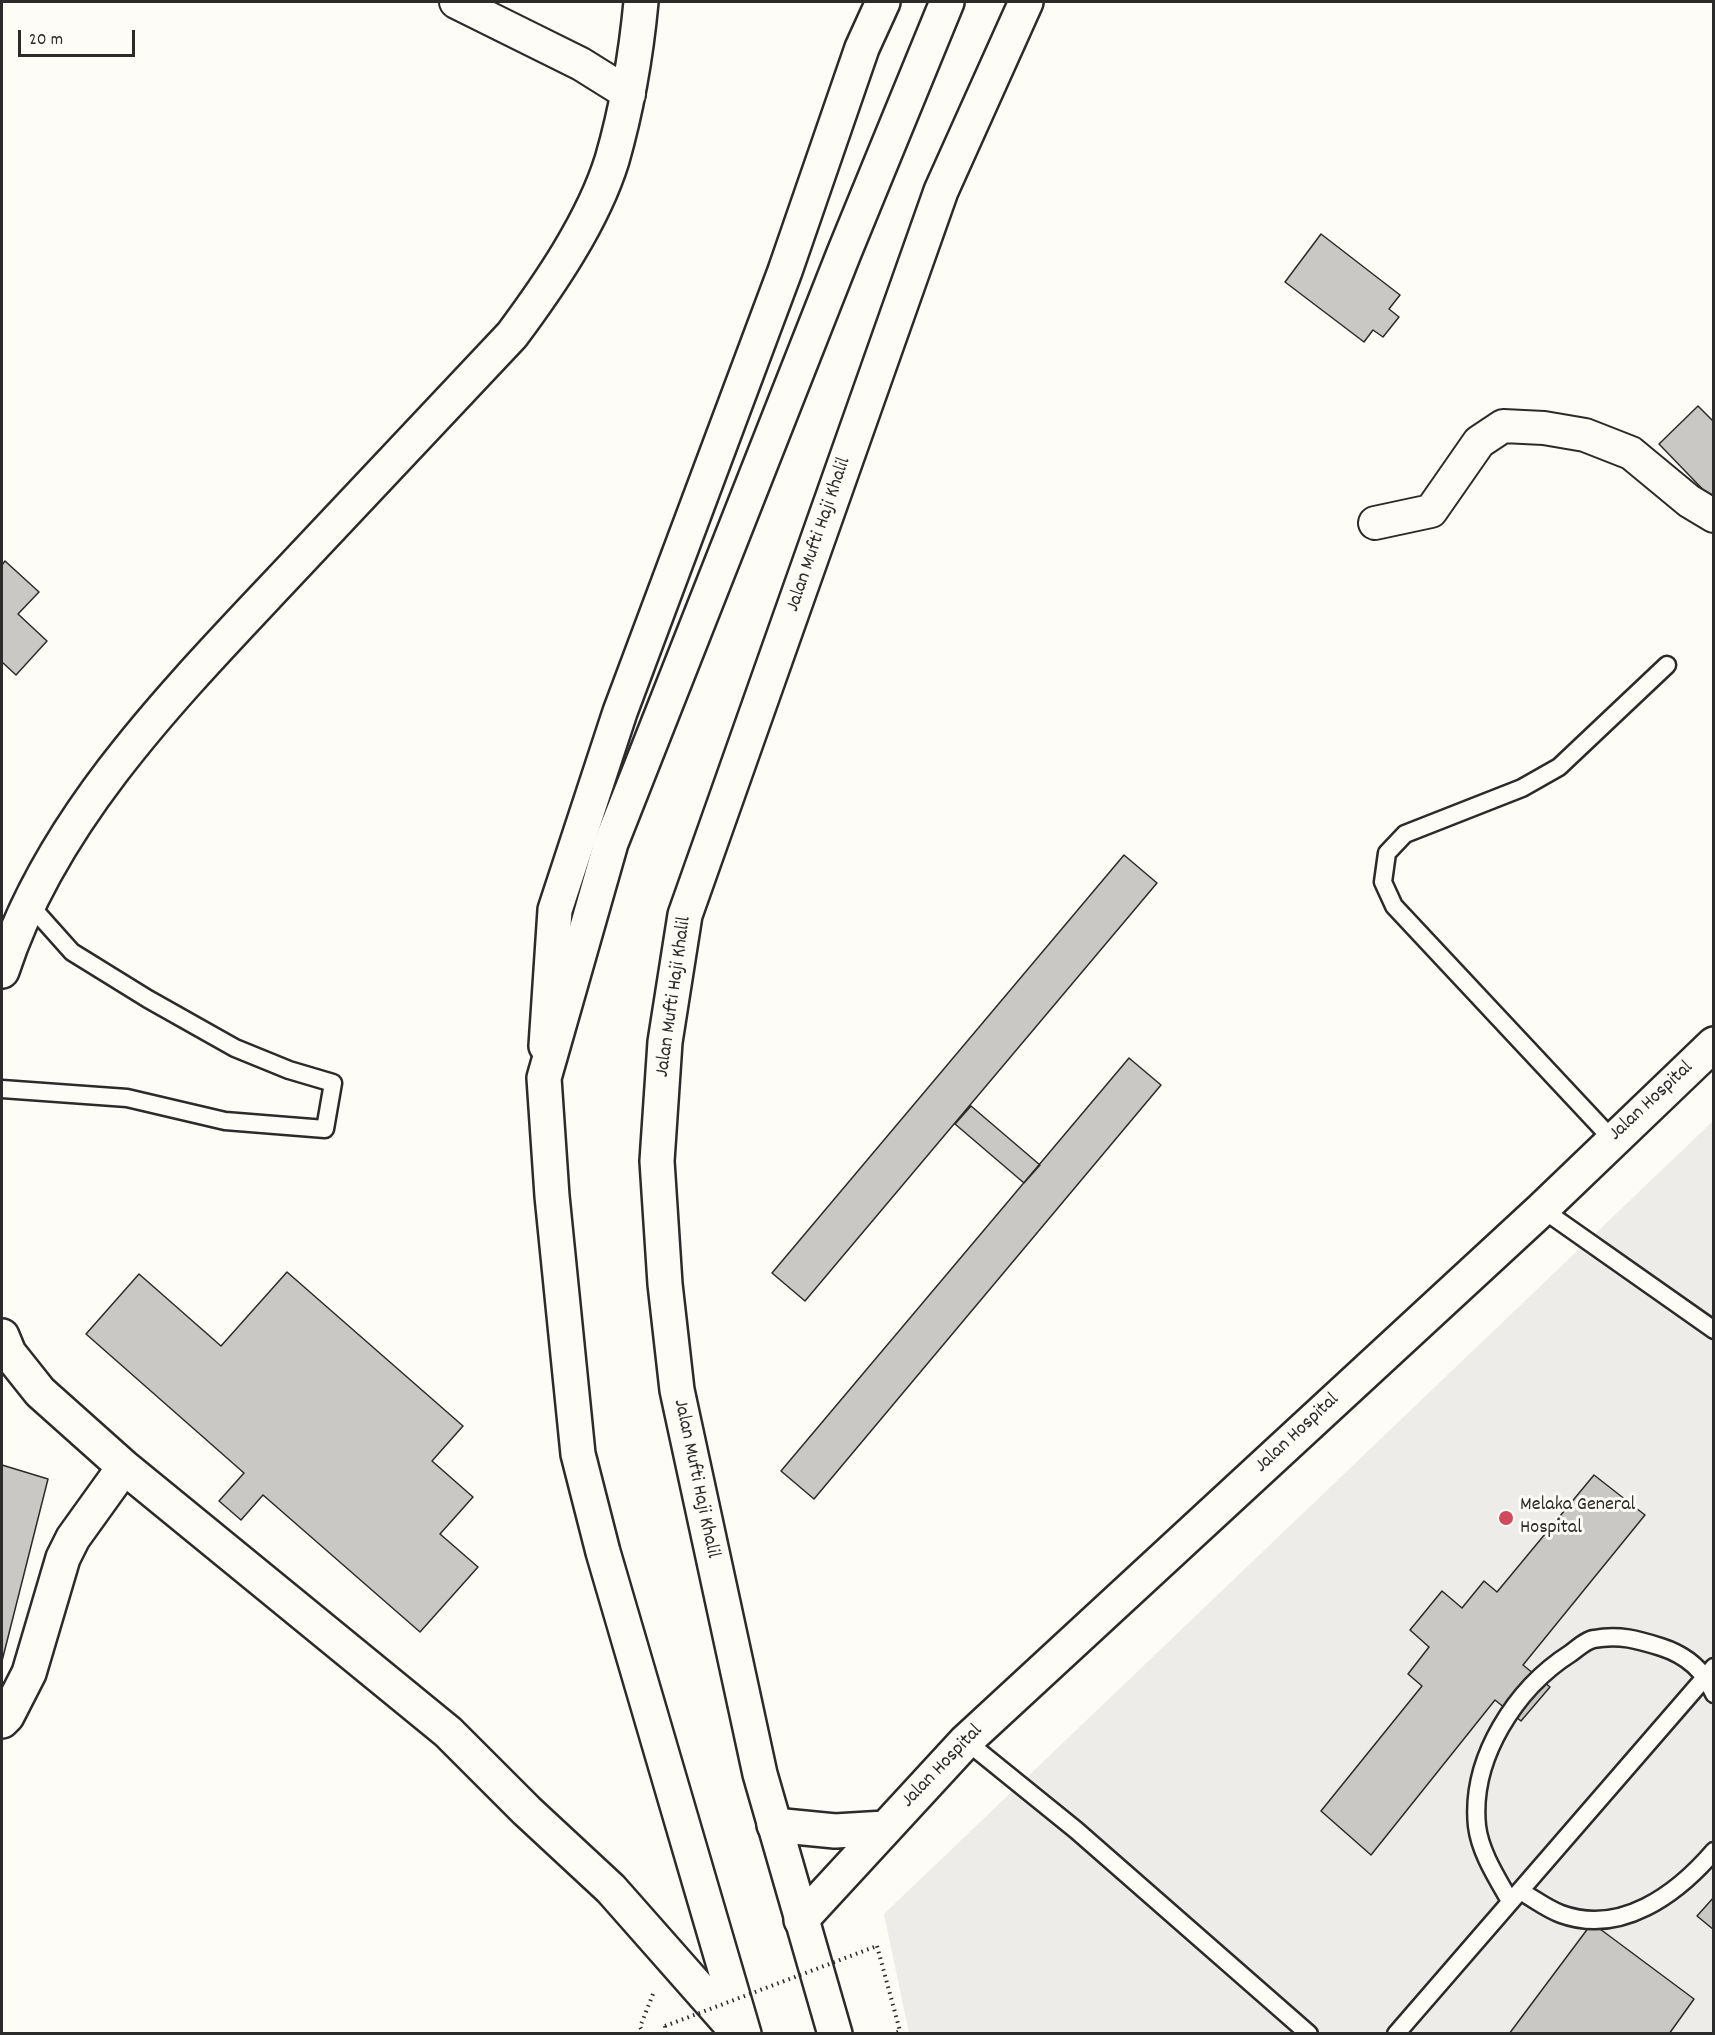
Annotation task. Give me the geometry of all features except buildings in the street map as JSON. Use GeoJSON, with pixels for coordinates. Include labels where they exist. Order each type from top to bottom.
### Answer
{"type":"FeatureCollection","features":[{"type":"Feature","properties":{"kind":"main road"},"geometry":{"type":"LineString","coordinates":[[2,971],[30,905],[92,799],[114,767],[178,690],[512,335],[552,282],[586,219],[611,162],[629,94],[641,2]]}},
{"type":"Feature","properties":{"kind":"main road"},"geometry":{"type":"LineString","coordinates":[[742,2034],[603,1552],[578,1454],[552,1196],[544,1078],[555,910],[620,712],[785,270],[862,48],[883,2]]}},
{"type":"Feature","properties":{"kind":"main road"},"geometry":{"type":"LineString","coordinates":[[544,1078],[611,843],[835,275],[947,2]]}},
{"type":"Feature","properties":{"kind":"main road","name":"Jalan Mufti Haji Khalil"},"geometry":{"type":"LineString","coordinates":[[835,2034],[774,1825],[722,1604],[677,1390],[664,1284],[657,1161],[664,1042],[689,904],[941,191],[1026,2]]}},
{"type":"Feature","properties":{"kind":"main road","name":"Jalan Hospital"},"geometry":{"type":"LineString","coordinates":[[801,1920],[966,1741],[1542,1209],[1612,1138],[1713,1044]]}},
{"type":"Feature","properties":{"kind":"main road"},"geometry":{"type":"LineString","coordinates":[[2,1336],[9,1353],[40,1392],[123,1467],[448,1732],[527,1811],[611,1888],[742,2034]]}},
{"type":"Feature","properties":{"kind":"main road"},"geometry":{"type":"LineString","coordinates":[[2,1721],[7,1716],[29,1673],[63,1558],[73,1538],[123,1467]]}},
{"type":"Feature","properties":{"kind":"main road"},"geometry":{"type":"LineString","coordinates":[[774,1825],[835,1831],[885,1828]]}},
{"type":"Feature","properties":{"kind":"street"},"geometry":{"type":"LineString","coordinates":[[456,2],[541,42],[629,94]]}},
{"type":"Feature","properties":{"kind":"street"},"geometry":{"type":"LineString","coordinates":[[1375,523],[1431,511],[1479,442],[1503,426],[1544,428],[1585,435],[1631,453],[1689,501],[1713,516]]}},
{"type":"Feature","properties":{"kind":"lane"},"geometry":{"type":"LineString","coordinates":[[1612,1138],[1394,906],[1383,882],[1387,853],[1405,834],[1522,788],[1559,767],[1667,665]]}},
{"type":"Feature","properties":{"kind":"lane"},"geometry":{"type":"LineString","coordinates":[[2,1089],[127,1098],[225,1121],[325,1130],[333,1083],[289,1070],[235,1048],[148,999],[72,952],[30,905]]}},
{"type":"Feature","properties":{"kind":"lane"},"geometry":{"type":"LineString","coordinates":[[1542,1209],[1713,1330]]}},
{"type":"Feature","properties":{"kind":"lane"},"geometry":{"type":"LineString","coordinates":[[1710,1671],[1676,1652],[1630,1637],[1592,1639],[1544,1673],[1501,1725],[1487,1756],[1477,1792],[1477,1828],[1491,1868],[1515,1896],[1561,1914],[1608,1921],[1655,1904],[1698,1870],[1713,1851]]}},
{"type":"Feature","properties":{"kind":"lane"},"geometry":{"type":"LineString","coordinates":[[1710,1671],[1713,1694]]}},
{"type":"Feature","properties":{"kind":"lane"},"geometry":{"type":"LineString","coordinates":[[1396,2034],[1710,1671]]}},
{"type":"Feature","properties":{"kind":"lane"},"geometry":{"type":"LineString","coordinates":[[966,1741],[1076,1830],[1309,2034]]}},
{"type":"Feature","properties":{"kind":"path"},"geometry":{"type":"LineString","coordinates":[[666,2034],[664,2026],[877,1946],[900,2031],[893,2034]]}},
{"type":"Feature","properties":{"kind":"shaded area","name":"Melaka General Hospital"},"geometry":{"type":"Polygon","coordinates":[[[1713,1121],[1713,2033],[909,2033],[884,1914],[1713,1121]]]}},
{"type":"Feature","properties":{"kind":"place","name":"Melaka General Hospital"},"geometry":{"type":"Point","coordinates":[1506,1518]}}]}
